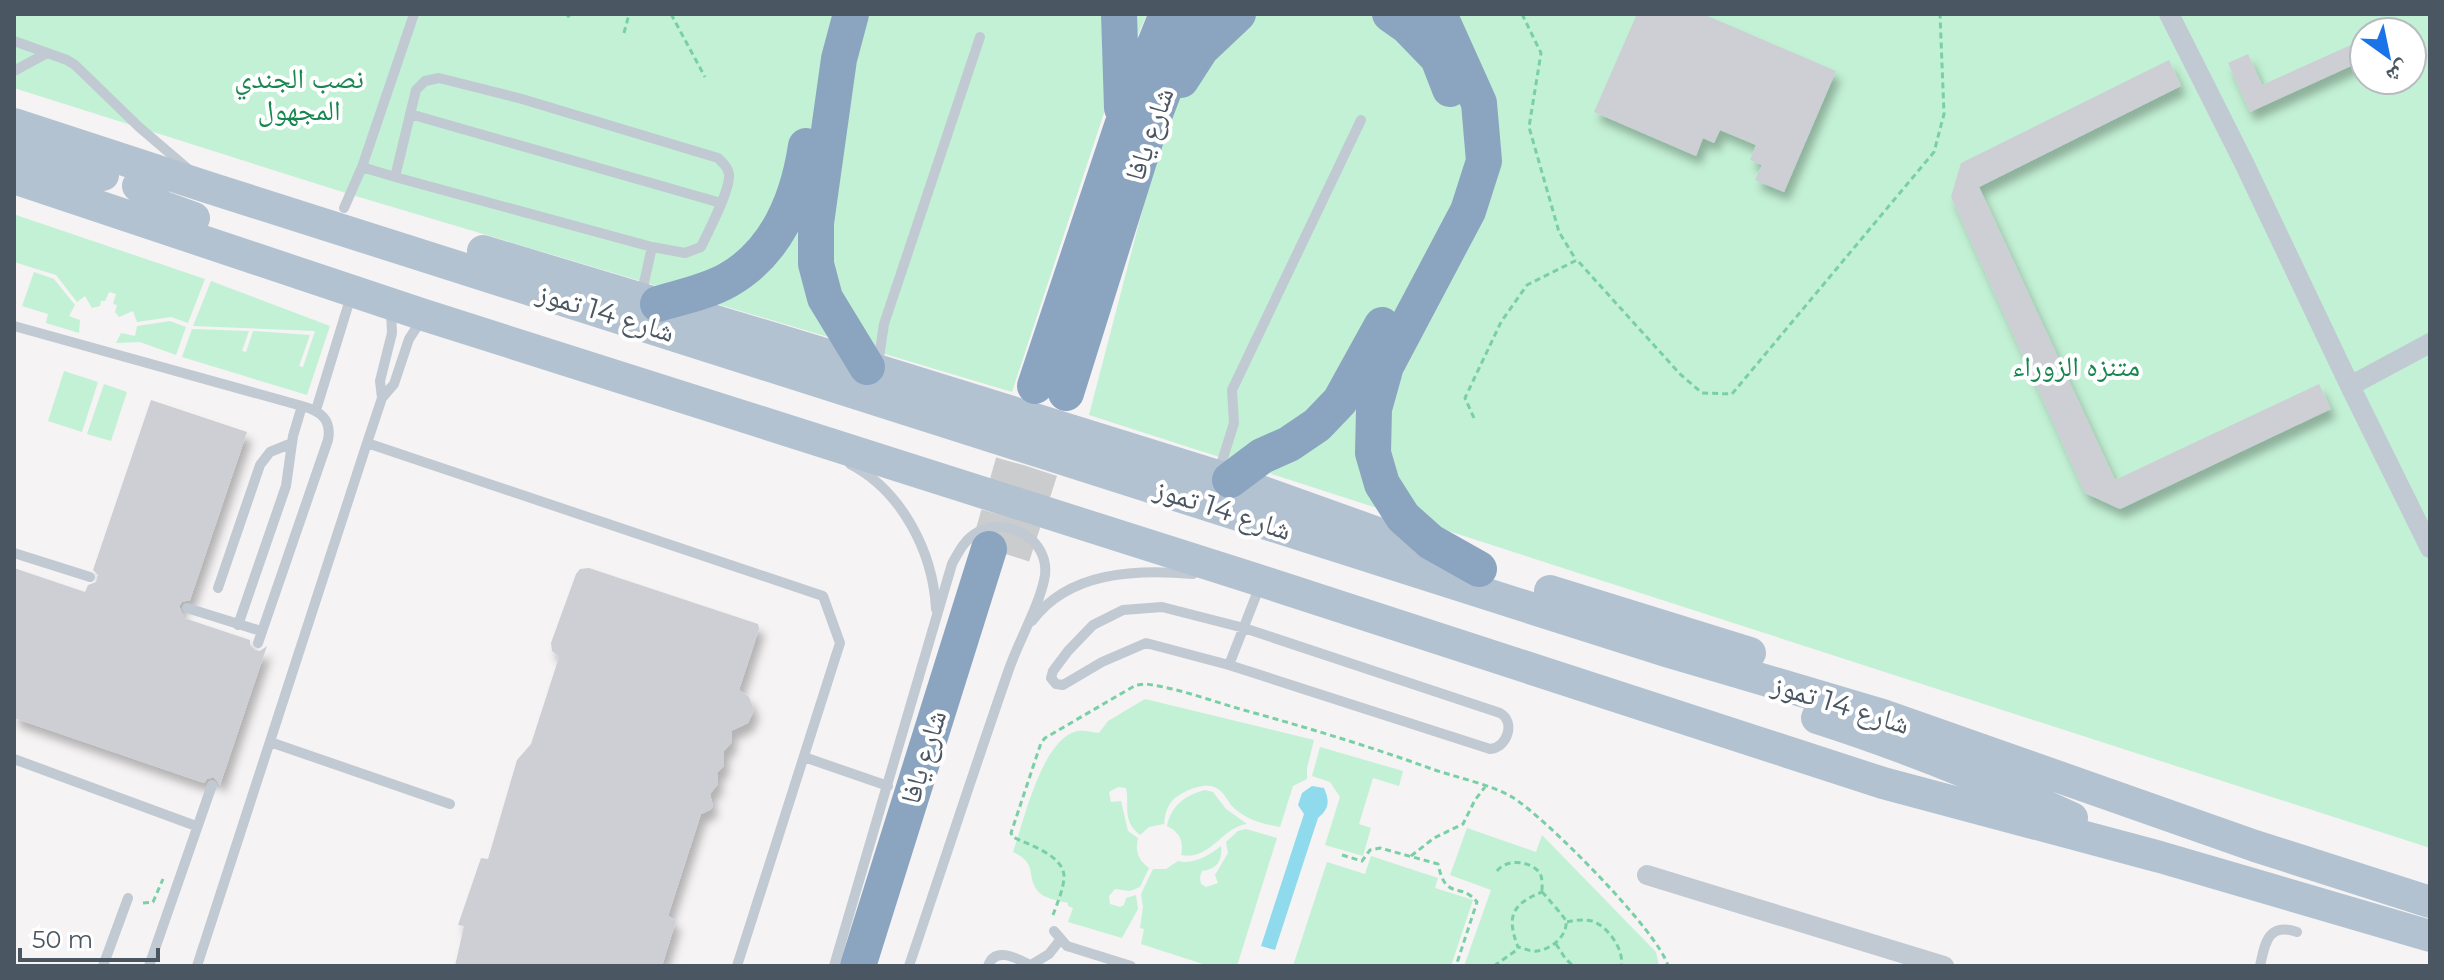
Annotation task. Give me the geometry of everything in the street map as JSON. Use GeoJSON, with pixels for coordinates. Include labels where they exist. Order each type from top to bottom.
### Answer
{"type":"FeatureCollection","features":[{"type":"Feature","properties":{"kind":"highway"},"geometry":{"type":"LineString","coordinates":[[649,302],[726,281],[752,264],[776,236],[793,200],[803,163],[827,14]]}},
{"type":"Feature","properties":{"kind":"highway"},"geometry":{"type":"LineString","coordinates":[[851,14],[839,59],[816,223],[816,264],[825,298],[872,368]]}},
{"type":"Feature","properties":{"kind":"highway"},"geometry":{"type":"LineString","coordinates":[[1119,14],[1135,129]]}},
{"type":"Feature","properties":{"kind":"highway","name":"شارع يافا"},"geometry":{"type":"LineString","coordinates":[[1050,390],[1135,129],[1167,14]]}},
{"type":"Feature","properties":{"kind":"highway","name":"شارع يافا"},"geometry":{"type":"LineString","coordinates":[[1135,129],[1193,14]]}},
{"type":"Feature","properties":{"kind":"highway"},"geometry":{"type":"LineString","coordinates":[[1135,129],[1201,49],[1238,14]]}},
{"type":"Feature","properties":{"kind":"highway"},"geometry":{"type":"LineString","coordinates":[[1224,478],[1289,444],[1317,425],[1340,401],[1448,203],[1460,152],[1454,102],[1438,58],[1407,26],[1390,14]]}},
{"type":"Feature","properties":{"kind":"highway"},"geometry":{"type":"LineString","coordinates":[[1439,14],[1479,103],[1484,161],[1468,211],[1386,366],[1374,409],[1373,453],[1382,484],[1403,517],[1431,542],[1479,569]]}},
{"type":"Feature","properties":{"kind":"highway","name":"شارع يافا"},"geometry":{"type":"LineString","coordinates":[[858,966],[1000,552],[882,966]]}},
{"type":"Feature","properties":{"kind":"main road","name":"شارع 14 تموز"},"geometry":{"type":"LineString","coordinates":[[14,124],[1666,651],[1883,715],[2255,846],[2430,902]]}},
{"type":"Feature","properties":{"kind":"main road","name":"شارع 14 تموز"},"geometry":{"type":"LineString","coordinates":[[14,148],[1886,740],[1986,779],[2160,857]]}},
{"type":"Feature","properties":{"kind":"main road","name":"شارع 14 تموز"},"geometry":{"type":"LineString","coordinates":[[14,178],[424,315],[1883,783],[2160,857],[2430,936]]}},
{"type":"Feature","properties":{"kind":"main road"},"geometry":{"type":"LineString","coordinates":[[269,206],[307,202],[344,208],[1224,478],[1479,569],[1776,662],[1837,688],[1883,715]]}},
{"type":"Feature","properties":{"kind":"street"},"geometry":{"type":"LineString","coordinates":[[2169,14],[2430,548]]}},
{"type":"Feature","properties":{"kind":"street"},"geometry":{"type":"LineString","coordinates":[[2350,386],[2430,343]]}},
{"type":"Feature","properties":{"kind":"street"},"geometry":{"type":"LineString","coordinates":[[1647,875],[1944,966]]}},
{"type":"Feature","properties":{"kind":"lane"},"geometry":{"type":"LineString","coordinates":[[344,208],[362,167],[414,14]]}},
{"type":"Feature","properties":{"kind":"lane"},"geometry":{"type":"LineString","coordinates":[[872,368],[980,37]]}},
{"type":"Feature","properties":{"kind":"lane"},"geometry":{"type":"LineString","coordinates":[[14,41],[75,65],[139,127],[210,188]]}},
{"type":"Feature","properties":{"kind":"lane"},"geometry":{"type":"LineString","coordinates":[[14,71],[47,53]]}},
{"type":"Feature","properties":{"kind":"lane"},"geometry":{"type":"LineString","coordinates":[[362,167],[395,177],[652,247],[685,253],[701,247],[730,176],[718,158],[522,99],[439,78],[425,81],[416,90],[395,177]]}},
{"type":"Feature","properties":{"kind":"lane"},"geometry":{"type":"LineString","coordinates":[[410,114],[721,203]]}},
{"type":"Feature","properties":{"kind":"lane"},"geometry":{"type":"LineString","coordinates":[[1224,478],[1234,423],[1232,390],[1361,120]]}},
{"type":"Feature","properties":{"kind":"lane"},"geometry":{"type":"LineString","coordinates":[[649,302],[652,247]]}},
{"type":"Feature","properties":{"kind":"lane"},"geometry":{"type":"LineString","coordinates":[[316,410],[352,291]]}},
{"type":"Feature","properties":{"kind":"lane"},"geometry":{"type":"LineString","coordinates":[[382,398],[380,381],[392,333],[391,304]]}},
{"type":"Feature","properties":{"kind":"lane"},"geometry":{"type":"LineString","coordinates":[[197,966],[382,398],[394,384],[405,348],[424,315]]}},
{"type":"Feature","properties":{"kind":"lane"},"geometry":{"type":"LineString","coordinates":[[14,326],[322,414],[329,426],[328,440],[259,637],[238,625],[187,608]]}},
{"type":"Feature","properties":{"kind":"lane"},"geometry":{"type":"LineString","coordinates":[[238,625],[286,486],[292,443],[302,406]]}},
{"type":"Feature","properties":{"kind":"lane"},"geometry":{"type":"LineString","coordinates":[[784,431],[859,469],[884,489],[905,514],[921,543],[931,573],[936,618]]}},
{"type":"Feature","properties":{"kind":"lane"},"geometry":{"type":"LineString","coordinates":[[218,588],[260,465],[276,448],[292,443]]}},
{"type":"Feature","properties":{"kind":"lane"},"geometry":{"type":"LineString","coordinates":[[367,443],[823,596],[840,643],[737,966]]}},
{"type":"Feature","properties":{"kind":"lane"},"geometry":{"type":"LineString","coordinates":[[834,966],[952,564],[968,539],[979,531],[1008,527],[1030,537],[1039,548],[1044,560],[1043,585],[1019,643],[909,966]]}},
{"type":"Feature","properties":{"kind":"lane"},"geometry":{"type":"LineString","coordinates":[[14,553],[90,577]]}},
{"type":"Feature","properties":{"kind":"lane"},"geometry":{"type":"LineString","coordinates":[[1019,643],[1041,609],[1067,592],[1106,577],[1147,571],[1258,580],[1229,665]]}},
{"type":"Feature","properties":{"kind":"lane"},"geometry":{"type":"LineString","coordinates":[[1162,607],[1244,628],[1500,713],[1509,723],[1503,744],[1490,749],[1229,665],[1146,643],[1102,662],[1063,685],[1056,684],[1051,678],[1068,651],[1093,625],[1123,610],[1162,607]]}},
{"type":"Feature","properties":{"kind":"lane"},"geometry":{"type":"LineString","coordinates":[[270,742],[450,804]]}},
{"type":"Feature","properties":{"kind":"lane"},"geometry":{"type":"LineString","coordinates":[[804,757],[888,786]]}},
{"type":"Feature","properties":{"kind":"lane"},"geometry":{"type":"LineString","coordinates":[[14,759],[196,826]]}},
{"type":"Feature","properties":{"kind":"lane"},"geometry":{"type":"LineString","coordinates":[[149,966],[212,785]]}},
{"type":"Feature","properties":{"kind":"lane"},"geometry":{"type":"LineString","coordinates":[[103,966],[128,898]]}},
{"type":"Feature","properties":{"kind":"lane"},"geometry":{"type":"LineString","coordinates":[[2260,966],[2271,934],[2284,929],[2297,932]]}},
{"type":"Feature","properties":{"kind":"lane"},"geometry":{"type":"LineString","coordinates":[[988,966],[991,958],[1004,955],[1031,966],[1049,954],[1057,936],[1067,946],[1131,966]]}},
{"type":"Feature","properties":{"kind":"path"},"geometry":{"type":"LineString","coordinates":[[567,17],[571,14]]}},
{"type":"Feature","properties":{"kind":"path"},"geometry":{"type":"LineString","coordinates":[[624,33],[629,14]]}},
{"type":"Feature","properties":{"kind":"path"},"geometry":{"type":"LineString","coordinates":[[671,14],[705,77]]}},
{"type":"Feature","properties":{"kind":"path"},"geometry":{"type":"LineString","coordinates":[[1522,14],[1541,53],[1529,127],[1559,232],[1577,260],[1680,374],[1702,393],[1732,394],[1934,152],[1944,114],[1940,14]]}},
{"type":"Feature","properties":{"kind":"path"},"geometry":{"type":"LineString","coordinates":[[1474,418],[1465,398],[1501,322],[1527,285],[1577,260]]}},
{"type":"Feature","properties":{"kind":"path"},"geometry":{"type":"LineString","coordinates":[[1057,936],[1053,916],[1064,877],[1061,865],[1011,833],[1041,743],[1136,685],[1157,686],[1385,752],[1511,796],[1538,817],[1604,882],[1663,950],[1668,966]]}},
{"type":"Feature","properties":{"kind":"path"},"geometry":{"type":"LineString","coordinates":[[1410,856],[1434,838],[1463,824],[1485,787]]}},
{"type":"Feature","properties":{"kind":"path"},"geometry":{"type":"LineString","coordinates":[[1342,855],[1362,861],[1370,850],[1380,848],[1438,864],[1441,881],[1447,887],[1472,896],[1477,902],[1456,966]]}},
{"type":"Feature","properties":{"kind":"path"},"geometry":{"type":"LineString","coordinates":[[1497,871],[1513,862],[1539,871],[1542,892],[1565,917],[1567,922],[1556,943],[1535,952],[1518,947],[1512,923],[1515,908],[1542,892]]}},
{"type":"Feature","properties":{"kind":"path"},"geometry":{"type":"LineString","coordinates":[[128,898],[150,904],[161,880],[177,883]]}},
{"type":"Feature","properties":{"kind":"path"},"geometry":{"type":"LineString","coordinates":[[1567,922],[1578,919],[1595,922],[1605,929],[1620,949],[1621,966]]}},
{"type":"Feature","properties":{"kind":"path"},"geometry":{"type":"LineString","coordinates":[[1556,943],[1573,966]]}},
{"type":"Feature","properties":{"kind":"path"},"geometry":{"type":"LineString","coordinates":[[1494,966],[1518,947]]}},
{"type":"Feature","properties":{"kind":"green space","name":"نصب الجندي المجهول"},"geometry":{"type":"Polygon","coordinates":[[[14,14],[1147,14],[1104,113],[1012,392],[349,194],[14,88],[14,14]]]}},
{"type":"Feature","properties":{"kind":"green space","name":"متنزه الزوراء"},"geometry":{"type":"Polygon","coordinates":[[[1214,14],[2430,14],[2430,848],[1089,415],[1164,127],[1214,14]]]}},
{"type":"Feature","properties":{"kind":"green space"},"geometry":{"type":"Polygon","coordinates":[[[16,215],[205,279],[188,323],[171,317],[137,322],[133,311],[119,317],[115,312],[117,305],[113,304],[116,294],[109,292],[100,306],[92,308],[85,296],[77,302],[56,275],[14,262],[16,215]]]}},
{"type":"Feature","properties":{"kind":"green space"},"geometry":{"type":"Polygon","coordinates":[[[34,272],[54,279],[75,305],[69,316],[80,320],[79,333],[46,323],[48,314],[22,306],[34,272]]]}},
{"type":"Feature","properties":{"kind":"green space"},"geometry":{"type":"Polygon","coordinates":[[[211,281],[330,326],[307,395],[182,357],[192,329],[249,331],[242,351],[246,352],[253,331],[310,335],[299,366],[303,367],[315,331],[193,326],[211,281]]]}},
{"type":"Feature","properties":{"kind":"green space"},"geometry":{"type":"Polygon","coordinates":[[[170,321],[186,327],[176,355],[140,342],[116,343],[121,333],[135,336],[137,326],[170,321]]]}},
{"type":"Feature","properties":{"kind":"green space"},"geometry":{"type":"Polygon","coordinates":[[[64,371],[98,382],[82,432],[48,421],[64,371]]]}},
{"type":"Feature","properties":{"kind":"green space"},"geometry":{"type":"Polygon","coordinates":[[[104,384],[127,392],[111,441],[87,434],[104,384]]]}},
{"type":"Feature","properties":{"kind":"green space"},"geometry":{"type":"Polygon","coordinates":[[[1145,699],[1314,740],[1307,779],[1293,786],[1280,827],[1244,816],[1220,791],[1207,786],[1194,788],[1176,798],[1167,809],[1164,824],[1149,827],[1140,835],[1128,818],[1126,788],[1118,787],[1109,792],[1111,802],[1121,801],[1128,831],[1138,838],[1138,855],[1149,868],[1140,887],[1130,891],[1115,889],[1109,896],[1110,904],[1120,907],[1126,898],[1136,895],[1138,909],[1122,938],[1068,922],[1073,908],[1068,903],[1039,893],[1029,865],[1013,852],[1035,784],[1052,751],[1062,739],[1077,731],[1099,733],[1108,721],[1145,699]]]}},
{"type":"Feature","properties":{"kind":"green space"},"geometry":{"type":"Polygon","coordinates":[[[1320,747],[1403,771],[1399,786],[1373,778],[1359,824],[1371,828],[1363,856],[1325,845],[1340,797],[1330,782],[1312,776],[1320,747]]]}},
{"type":"Feature","properties":{"kind":"green space"},"geometry":{"type":"Polygon","coordinates":[[[1205,790],[1213,792],[1226,809],[1247,824],[1238,826],[1200,853],[1181,855],[1178,834],[1167,826],[1169,819],[1180,802],[1205,790]]]}},
{"type":"Feature","properties":{"kind":"green space"},"geometry":{"type":"Polygon","coordinates":[[[1467,828],[1536,852],[1542,835],[1656,952],[1659,966],[1464,966],[1491,890],[1450,875],[1467,828]]]}},
{"type":"Feature","properties":{"kind":"green space"},"geometry":{"type":"Polygon","coordinates":[[[1246,829],[1277,838],[1237,966],[1209,966],[1141,944],[1144,929],[1140,928],[1141,894],[1153,869],[1166,869],[1178,861],[1207,856],[1221,846],[1217,864],[1202,871],[1200,877],[1201,884],[1206,887],[1218,883],[1215,875],[1228,853],[1226,842],[1238,831],[1246,829]]]}},
{"type":"Feature","properties":{"kind":"green space"},"geometry":{"type":"Polygon","coordinates":[[[1371,856],[1438,878],[1435,888],[1473,900],[1451,966],[1293,966],[1327,862],[1365,874],[1371,856]]]}},
{"type":"Feature","properties":{"kind":"water"},"geometry":{"type":"Polygon","coordinates":[[[1312,786],[1324,788],[1327,805],[1318,818],[1275,950],[1261,946],[1304,814],[1298,805],[1302,793],[1312,786]]]}},
{"type":"Feature","properties":{"kind":"building"},"geometry":{"type":"Polygon","coordinates":[[[1637,14],[1703,14],[1836,71],[1784,192],[1755,180],[1762,165],[1750,160],[1756,145],[1720,130],[1714,143],[1703,138],[1696,156],[1594,112],[1637,14]]]}},
{"type":"Feature","properties":{"kind":"building"},"geometry":{"type":"Polygon","coordinates":[[[2348,46],[2348,67],[2250,112],[2228,63],[2248,54],[2262,85],[2348,46]]]}},
{"type":"Feature","properties":{"kind":"building"},"geometry":{"type":"Polygon","coordinates":[[[2169,60],[2181,86],[1979,187],[2115,480],[2319,384],[2331,409],[2120,509],[2085,493],[1951,197],[1961,163],[2169,60]]]}},
{"type":"Feature","properties":{"kind":"building"},"geometry":{"type":"Polygon","coordinates":[[[151,400],[247,432],[190,600],[179,606],[184,618],[250,640],[255,650],[260,651],[267,646],[220,785],[214,777],[204,783],[14,718],[14,568],[85,592],[88,585],[96,582],[98,575],[93,570],[151,400]]]}},
{"type":"Feature","properties":{"kind":"building"},"geometry":{"type":"Polygon","coordinates":[[[589,568],[758,624],[739,690],[749,697],[754,710],[748,723],[731,731],[732,742],[724,751],[724,766],[717,773],[718,784],[710,794],[713,806],[701,814],[668,916],[676,921],[662,966],[455,966],[464,926],[458,925],[481,858],[488,859],[517,760],[531,744],[559,657],[552,651],[551,643],[576,574],[580,569],[589,568]]]}},
{"type":"Feature","properties":{"kind":"tunnel"},"geometry":{"type":"LineString","coordinates":[[989,549],[1027,414]]}},
{"type":"Feature","properties":{"kind":"tunnel"},"geometry":{"type":"LineString","coordinates":[[1012,556],[1055,424]]}}]}
